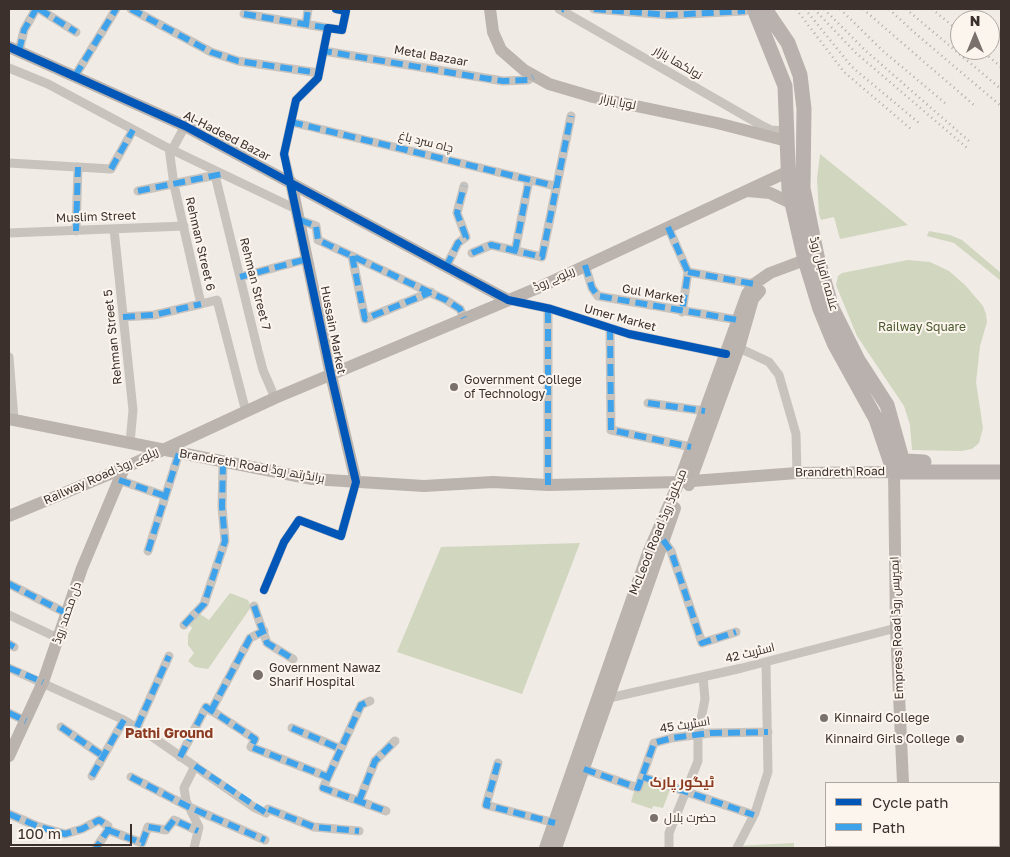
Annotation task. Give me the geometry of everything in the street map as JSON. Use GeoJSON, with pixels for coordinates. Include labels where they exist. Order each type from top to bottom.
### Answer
{"type":"FeatureCollection","features":[{"type":"Feature","properties":{"kind":"main road","name":"لوہا بازار"},"geometry":{"type":"LineString","coordinates":[[490,9],[493,32],[501,50],[533,76],[569,91],[787,136]]}},
{"type":"Feature","properties":{"kind":"main road","name":"علامہ اقبال روڈ"},"geometry":{"type":"LineString","coordinates":[[765,9],[795,58],[803,92],[803,188],[820,309],[834,343],[876,418],[894,472]]}},
{"type":"Feature","properties":{"kind":"main road","name":"علامہ اقبال روڈ"},"geometry":{"type":"LineString","coordinates":[[747,10],[764,37],[785,86],[787,172],[791,203],[812,261],[848,342],[888,405],[902,459],[913,462],[986,463],[995,465],[1001,472]]}},
{"type":"Feature","properties":{"kind":"main road","name":"Al-Hadeed Bazar"},"geometry":{"type":"LineString","coordinates":[[14,49],[185,126],[508,300]]}},
{"type":"Feature","properties":{"kind":"main road","name":"ریلوے روڈ"},"geometry":{"type":"LineString","coordinates":[[331,375],[508,300],[787,172]]}},
{"type":"Feature","properties":{"kind":"main road","name":"Hussain Market"},"geometry":{"type":"LineString","coordinates":[[292,182],[331,375],[356,482]]}},
{"type":"Feature","properties":{"kind":"main road"},"geometry":{"type":"LineString","coordinates":[[748,191],[770,193],[791,203]]}},
{"type":"Feature","properties":{"kind":"main road"},"geometry":{"type":"LineString","coordinates":[[754,284],[780,268],[812,261]]}},
{"type":"Feature","properties":{"kind":"main road","name":"McLeod Road میکلوڈ روڈ"},"geometry":{"type":"LineString","coordinates":[[546,848],[613,668],[739,348],[753,299],[776,278],[812,261]]}},
{"type":"Feature","properties":{"kind":"main road","name":"McLeod Road میکلوڈ روڈ"},"geometry":{"type":"LineString","coordinates":[[556,848],[609,698],[613,668],[657,530],[686,481],[691,447],[746,294],[754,284]]}},
{"type":"Feature","properties":{"kind":"main road","name":"Railway Road ریلوے روڈ"},"geometry":{"type":"LineString","coordinates":[[9,516],[121,474],[162,450],[275,398],[331,375]]}},
{"type":"Feature","properties":{"kind":"main road","name":"Brandreth Road برانڈرتھ روڈ"},"geometry":{"type":"LineString","coordinates":[[12,419],[223,463],[312,479],[424,486],[493,482],[548,485],[686,481]]}},
{"type":"Feature","properties":{"kind":"main road","name":"Empress Road ایمپریس روڈ"},"geometry":{"type":"LineString","coordinates":[[894,472],[896,628],[903,782]]}},
{"type":"Feature","properties":{"kind":"main road","name":"Brandreth Road"},"geometry":{"type":"LineString","coordinates":[[686,481],[797,473],[1001,472]]}},
{"type":"Feature","properties":{"kind":"main road","name":"دل محمد روڈ"},"geometry":{"type":"LineString","coordinates":[[9,756],[13,739],[26,721],[43,682],[82,568],[121,474]]}},
{"type":"Feature","properties":{"kind":"street"},"geometry":{"type":"LineString","coordinates":[[14,49],[37,9],[76,32]]}},
{"type":"Feature","properties":{"kind":"street"},"geometry":{"type":"LineString","coordinates":[[75,76],[116,9]]}},
{"type":"Feature","properties":{"kind":"street"},"geometry":{"type":"LineString","coordinates":[[131,9],[210,52],[238,61],[319,73]]}},
{"type":"Feature","properties":{"kind":"street"},"geometry":{"type":"LineString","coordinates":[[306,24],[308,9]]}},
{"type":"Feature","properties":{"kind":"street"},"geometry":{"type":"LineString","coordinates":[[244,14],[342,30],[346,11],[336,9]]}},
{"type":"Feature","properties":{"kind":"street","name":"نولکھا بازار"},"geometry":{"type":"LineString","coordinates":[[561,9],[759,124],[787,136]]}},
{"type":"Feature","properties":{"kind":"street"},"geometry":{"type":"LineString","coordinates":[[594,9],[669,15],[747,10]]}},
{"type":"Feature","properties":{"kind":"street"},"geometry":{"type":"LineString","coordinates":[[775,9],[782,35]]}},
{"type":"Feature","properties":{"kind":"street"},"geometry":{"type":"LineString","coordinates":[[292,182],[284,154],[296,100],[318,78],[328,28]]}},
{"type":"Feature","properties":{"kind":"street","name":"Metal Bazaar"},"geometry":{"type":"LineString","coordinates":[[324,51],[503,81],[528,80],[533,76]]}},
{"type":"Feature","properties":{"kind":"street"},"geometry":{"type":"LineString","coordinates":[[9,68],[48,84],[299,215],[316,226],[318,240],[431,292],[460,309],[464,318]]}},
{"type":"Feature","properties":{"kind":"street"},"geometry":{"type":"LineString","coordinates":[[472,253],[491,245],[542,257],[555,186],[571,116]]}},
{"type":"Feature","properties":{"kind":"street","name":"چاہ سرد باغ"},"geometry":{"type":"LineString","coordinates":[[291,122],[555,186]]}},
{"type":"Feature","properties":{"kind":"street"},"geometry":{"type":"LineString","coordinates":[[170,149],[185,126]]}},
{"type":"Feature","properties":{"kind":"street"},"geometry":{"type":"LineString","coordinates":[[9,163],[111,169],[133,130]]}},
{"type":"Feature","properties":{"kind":"street","name":"Rehman Street 6"},"geometry":{"type":"LineString","coordinates":[[170,149],[174,185],[201,304],[217,300],[246,412]]}},
{"type":"Feature","properties":{"kind":"street"},"geometry":{"type":"LineString","coordinates":[[76,231],[78,167]]}},
{"type":"Feature","properties":{"kind":"street"},"geometry":{"type":"LineString","coordinates":[[138,191],[174,185],[219,174]]}},
{"type":"Feature","properties":{"kind":"street","name":"Rehman Street 7"},"geometry":{"type":"LineString","coordinates":[[219,174],[240,277],[263,370],[275,398]]}},
{"type":"Feature","properties":{"kind":"street"},"geometry":{"type":"LineString","coordinates":[[515,251],[529,180]]}},
{"type":"Feature","properties":{"kind":"street"},"geometry":{"type":"LineString","coordinates":[[446,267],[458,243],[466,237],[457,213],[464,186]]}},
{"type":"Feature","properties":{"kind":"street","name":"Muslim Street"},"geometry":{"type":"LineString","coordinates":[[9,233],[184,226]]}},
{"type":"Feature","properties":{"kind":"street"},"geometry":{"type":"LineString","coordinates":[[668,228],[688,272],[682,312]]}},
{"type":"Feature","properties":{"kind":"street","name":"Rehman Street 5"},"geometry":{"type":"LineString","coordinates":[[114,229],[133,410],[130,443]]}},
{"type":"Feature","properties":{"kind":"street"},"geometry":{"type":"LineString","coordinates":[[352,256],[365,319],[431,292]]}},
{"type":"Feature","properties":{"kind":"street"},"geometry":{"type":"LineString","coordinates":[[240,277],[307,259]]}},
{"type":"Feature","properties":{"kind":"street","name":"Gul Market"},"geometry":{"type":"LineString","coordinates":[[585,265],[592,288],[598,296],[682,312],[738,320]]}},
{"type":"Feature","properties":{"kind":"street"},"geometry":{"type":"LineString","coordinates":[[688,272],[754,284]]}},
{"type":"Feature","properties":{"kind":"street","name":"Umer Market"},"geometry":{"type":"LineString","coordinates":[[508,300],[548,309],[610,328],[726,354]]}},
{"type":"Feature","properties":{"kind":"street"},"geometry":{"type":"LineString","coordinates":[[123,317],[154,315],[201,304]]}},
{"type":"Feature","properties":{"kind":"street"},"geometry":{"type":"LineString","coordinates":[[548,309],[548,485]]}},
{"type":"Feature","properties":{"kind":"street"},"geometry":{"type":"LineString","coordinates":[[610,328],[611,430],[691,447]]}},
{"type":"Feature","properties":{"kind":"street"},"geometry":{"type":"LineString","coordinates":[[739,348],[769,362],[779,375],[796,434],[797,473]]}},
{"type":"Feature","properties":{"kind":"street"},"geometry":{"type":"LineString","coordinates":[[9,357],[12,419]]}},
{"type":"Feature","properties":{"kind":"street"},"geometry":{"type":"LineString","coordinates":[[648,404],[705,411]]}},
{"type":"Feature","properties":{"kind":"street"},"geometry":{"type":"LineString","coordinates":[[148,551],[179,453]]}},
{"type":"Feature","properties":{"kind":"street"},"geometry":{"type":"LineString","coordinates":[[184,625],[204,604],[225,541],[222,507],[223,463]]}},
{"type":"Feature","properties":{"kind":"street"},"geometry":{"type":"LineString","coordinates":[[121,474],[165,496]]}},
{"type":"Feature","properties":{"kind":"street"},"geometry":{"type":"LineString","coordinates":[[264,590],[284,542],[299,520],[341,536],[356,482]]}},
{"type":"Feature","properties":{"kind":"street"},"geometry":{"type":"LineString","coordinates":[[663,540],[671,551],[702,644],[736,632]]}},
{"type":"Feature","properties":{"kind":"street"},"geometry":{"type":"LineString","coordinates":[[9,584],[66,613]]}},
{"type":"Feature","properties":{"kind":"street"},"geometry":{"type":"LineString","coordinates":[[254,606],[267,644],[293,659]]}},
{"type":"Feature","properties":{"kind":"street"},"geometry":{"type":"LineString","coordinates":[[9,615],[58,638]]}},
{"type":"Feature","properties":{"kind":"street","name":"اسٹریٹ 42"},"geometry":{"type":"LineString","coordinates":[[609,698],[766,663],[896,628]]}},
{"type":"Feature","properties":{"kind":"street"},"geometry":{"type":"LineString","coordinates":[[212,711],[250,638],[264,631]]}},
{"type":"Feature","properties":{"kind":"street"},"geometry":{"type":"LineString","coordinates":[[137,727],[169,656]]}},
{"type":"Feature","properties":{"kind":"street"},"geometry":{"type":"LineString","coordinates":[[736,848],[754,815],[768,772],[766,663]]}},
{"type":"Feature","properties":{"kind":"street"},"geometry":{"type":"LineString","coordinates":[[9,668],[43,682],[137,727],[266,813],[268,809],[314,827],[359,831]]}},
{"type":"Feature","properties":{"kind":"street"},"geometry":{"type":"LineString","coordinates":[[669,848],[669,833],[698,762],[698,735],[704,699],[703,677]]}},
{"type":"Feature","properties":{"kind":"street"},"geometry":{"type":"LineString","coordinates":[[370,701],[361,705],[323,788],[386,811]]}},
{"type":"Feature","properties":{"kind":"street"},"geometry":{"type":"LineString","coordinates":[[180,757],[206,707],[255,739],[251,747],[328,777]]}},
{"type":"Feature","properties":{"kind":"street"},"geometry":{"type":"LineString","coordinates":[[9,713],[26,721]]}},
{"type":"Feature","properties":{"kind":"street"},"geometry":{"type":"LineString","coordinates":[[92,776],[124,720]]}},
{"type":"Feature","properties":{"kind":"street"},"geometry":{"type":"LineString","coordinates":[[61,727],[103,756]]}},
{"type":"Feature","properties":{"kind":"street"},"geometry":{"type":"LineString","coordinates":[[292,728],[341,749]]}},
{"type":"Feature","properties":{"kind":"street","name":"اسٹریٹ 45"},"geometry":{"type":"LineString","coordinates":[[584,769],[638,788],[654,743],[698,735],[768,732]]}},
{"type":"Feature","properties":{"kind":"street"},"geometry":{"type":"LineString","coordinates":[[359,801],[375,761],[395,741]]}},
{"type":"Feature","properties":{"kind":"street"},"geometry":{"type":"LineString","coordinates":[[498,762],[486,805],[555,823]]}},
{"type":"Feature","properties":{"kind":"street"},"geometry":{"type":"LineString","coordinates":[[194,848],[199,826],[189,807],[184,788],[195,766]]}},
{"type":"Feature","properties":{"kind":"street"},"geometry":{"type":"LineString","coordinates":[[642,777],[754,815]]}},
{"type":"Feature","properties":{"kind":"street"},"geometry":{"type":"LineString","coordinates":[[131,778],[189,807],[265,840]]}},
{"type":"Feature","properties":{"kind":"street"},"geometry":{"type":"LineString","coordinates":[[9,814],[37,826],[65,834],[82,829],[99,820],[108,826],[108,830]]}},
{"type":"Feature","properties":{"kind":"street"},"geometry":{"type":"LineString","coordinates":[[108,830],[142,843],[148,827],[166,830],[174,820],[198,831]]}},
{"type":"Feature","properties":{"kind":"street"},"geometry":{"type":"LineString","coordinates":[[96,848],[108,830]]}},
{"type":"Feature","properties":{"kind":"green space"},"geometry":{"type":"Polygon","coordinates":[[[820,154],[908,225],[840,239],[834,217],[821,220],[819,214],[817,179],[820,154]]]}},
{"type":"Feature","properties":{"kind":"green space"},"geometry":{"type":"Polygon","coordinates":[[[929,231],[950,235],[962,240],[1001,273],[1001,281],[954,243],[927,236],[929,231]]]}},
{"type":"Feature","properties":{"kind":"green space","name":"Railway Square"},"geometry":{"type":"Polygon","coordinates":[[[908,260],[930,262],[949,271],[965,285],[983,306],[986,314],[987,322],[980,346],[976,382],[983,428],[979,443],[972,449],[961,451],[912,450],[910,425],[904,406],[857,336],[836,285],[838,276],[842,273],[908,260]]]}},
{"type":"Feature","properties":{"kind":"green space"},"geometry":{"type":"Polygon","coordinates":[[[580,543],[522,694],[397,652],[441,547],[580,543]]]}},
{"type":"Feature","properties":{"kind":"green space"},"geometry":{"type":"Polygon","coordinates":[[[230,593],[248,600],[251,607],[208,669],[195,667],[188,661],[194,653],[188,645],[188,635],[192,628],[187,622],[197,612],[209,620],[230,593]]]}},
{"type":"Feature","properties":{"kind":"green space"},"geometry":{"type":"Polygon","coordinates":[[[643,777],[671,787],[663,808],[653,806],[652,809],[631,802],[635,788],[643,777]]]}},
{"type":"Feature","properties":{"kind":"green space"},"geometry":{"type":"Polygon","coordinates":[[[794,843],[794,848],[737,848],[737,846],[794,843]]]}},
{"type":"Feature","properties":{"kind":"railway"},"geometry":{"type":"LineString","coordinates":[[796,9],[844,72],[911,129]]}},
{"type":"Feature","properties":{"kind":"railway"},"geometry":{"type":"LineString","coordinates":[[805,9],[852,67],[919,123]]}},
{"type":"Feature","properties":{"kind":"railway"},"geometry":{"type":"LineString","coordinates":[[814,9],[856,53],[967,148]]}},
{"type":"Feature","properties":{"kind":"railway"},"geometry":{"type":"LineString","coordinates":[[824,9],[866,51],[969,141]]}},
{"type":"Feature","properties":{"kind":"railway"},"geometry":{"type":"LineString","coordinates":[[840,9],[883,51],[945,103]]}},
{"type":"Feature","properties":{"kind":"railway"},"geometry":{"type":"LineString","coordinates":[[863,9],[974,105]]}},
{"type":"Feature","properties":{"kind":"railway"},"geometry":{"type":"LineString","coordinates":[[889,9],[1001,106]]}},
{"type":"Feature","properties":{"kind":"railway"},"geometry":{"type":"LineString","coordinates":[[906,9],[1001,89]]}},
{"type":"Feature","properties":{"kind":"railway"},"geometry":{"type":"LineString","coordinates":[[932,9],[950,24]]}},
{"type":"Feature","properties":{"kind":"railway"},"geometry":{"type":"LineString","coordinates":[[993,60],[1001,67]]}},
{"type":"Feature","properties":{"kind":"marked path"},"geometry":{"type":"LineString","coordinates":[[19,51],[24,30],[36,9]]}},
{"type":"Feature","properties":{"kind":"marked path"},"geometry":{"type":"LineString","coordinates":[[39,9],[76,32]]}},
{"type":"Feature","properties":{"kind":"marked path"},"geometry":{"type":"LineString","coordinates":[[75,76],[116,9]]}},
{"type":"Feature","properties":{"kind":"marked path"},"geometry":{"type":"LineString","coordinates":[[131,9],[211,52],[238,61],[319,73]]}},
{"type":"Feature","properties":{"kind":"marked path"},"geometry":{"type":"LineString","coordinates":[[306,24],[308,9]]}},
{"type":"Feature","properties":{"kind":"marked path"},"geometry":{"type":"LineString","coordinates":[[594,9],[669,15],[745,11]]}},
{"type":"Feature","properties":{"kind":"marked path"},"geometry":{"type":"LineString","coordinates":[[244,14],[328,28]]}},
{"type":"Feature","properties":{"kind":"marked path"},"geometry":{"type":"LineString","coordinates":[[325,47],[324,51],[503,81],[528,80],[533,77]]}},
{"type":"Feature","properties":{"kind":"marked path"},"geometry":{"type":"LineString","coordinates":[[472,253],[491,245],[542,257],[571,116]]}},
{"type":"Feature","properties":{"kind":"marked path"},"geometry":{"type":"LineString","coordinates":[[291,122],[555,186]]}},
{"type":"Feature","properties":{"kind":"marked path"},"geometry":{"type":"LineString","coordinates":[[111,169],[133,130]]}},
{"type":"Feature","properties":{"kind":"marked path"},"geometry":{"type":"LineString","coordinates":[[76,231],[78,167]]}},
{"type":"Feature","properties":{"kind":"marked path"},"geometry":{"type":"LineString","coordinates":[[138,191],[222,174]]}},
{"type":"Feature","properties":{"kind":"marked path"},"geometry":{"type":"LineString","coordinates":[[515,251],[529,180]]}},
{"type":"Feature","properties":{"kind":"marked path"},"geometry":{"type":"LineString","coordinates":[[446,267],[458,243],[466,237],[457,213],[464,186]]}},
{"type":"Feature","properties":{"kind":"marked path"},"geometry":{"type":"LineString","coordinates":[[300,220],[316,226],[318,240],[446,300],[460,309],[464,318]]}},
{"type":"Feature","properties":{"kind":"marked path"},"geometry":{"type":"LineString","coordinates":[[668,227],[688,272],[682,312]]}},
{"type":"Feature","properties":{"kind":"marked path"},"geometry":{"type":"LineString","coordinates":[[352,256],[365,319],[431,292]]}},
{"type":"Feature","properties":{"kind":"marked path"},"geometry":{"type":"LineString","coordinates":[[240,277],[307,259]]}},
{"type":"Feature","properties":{"kind":"marked path"},"geometry":{"type":"LineString","coordinates":[[585,265],[592,288],[598,296],[738,320]]}},
{"type":"Feature","properties":{"kind":"marked path"},"geometry":{"type":"LineString","coordinates":[[688,272],[754,284]]}},
{"type":"Feature","properties":{"kind":"marked path"},"geometry":{"type":"LineString","coordinates":[[123,317],[154,315],[201,304]]}},
{"type":"Feature","properties":{"kind":"marked path"},"geometry":{"type":"LineString","coordinates":[[548,309],[548,485]]}},
{"type":"Feature","properties":{"kind":"marked path"},"geometry":{"type":"LineString","coordinates":[[610,328],[611,430],[691,447]]}},
{"type":"Feature","properties":{"kind":"marked path"},"geometry":{"type":"LineString","coordinates":[[648,403],[705,411]]}},
{"type":"Feature","properties":{"kind":"marked path"},"geometry":{"type":"LineString","coordinates":[[148,551],[179,453]]}},
{"type":"Feature","properties":{"kind":"marked path"},"geometry":{"type":"LineString","coordinates":[[184,625],[204,604],[225,541],[222,507],[223,463]]}},
{"type":"Feature","properties":{"kind":"marked path"},"geometry":{"type":"LineString","coordinates":[[119,480],[165,496]]}},
{"type":"Feature","properties":{"kind":"marked path"},"geometry":{"type":"LineString","coordinates":[[663,540],[671,551],[702,643],[736,632]]}},
{"type":"Feature","properties":{"kind":"marked path"},"geometry":{"type":"LineString","coordinates":[[9,584],[66,613]]}},
{"type":"Feature","properties":{"kind":"marked path"},"geometry":{"type":"LineString","coordinates":[[254,606],[267,643],[293,659]]}},
{"type":"Feature","properties":{"kind":"marked path"},"geometry":{"type":"LineString","coordinates":[[211,711],[250,638],[264,631]]}},
{"type":"Feature","properties":{"kind":"marked path"},"geometry":{"type":"LineString","coordinates":[[9,644],[14,647]]}},
{"type":"Feature","properties":{"kind":"marked path"},"geometry":{"type":"LineString","coordinates":[[137,727],[169,656]]}},
{"type":"Feature","properties":{"kind":"marked path"},"geometry":{"type":"LineString","coordinates":[[9,668],[43,682]]}},
{"type":"Feature","properties":{"kind":"marked path"},"geometry":{"type":"LineString","coordinates":[[328,777],[361,705],[370,701]]}},
{"type":"Feature","properties":{"kind":"marked path"},"geometry":{"type":"LineString","coordinates":[[180,757],[206,707],[255,739],[251,747],[328,777],[323,788],[386,811]]}},
{"type":"Feature","properties":{"kind":"marked path"},"geometry":{"type":"LineString","coordinates":[[9,713],[26,721]]}},
{"type":"Feature","properties":{"kind":"marked path"},"geometry":{"type":"LineString","coordinates":[[92,776],[124,720]]}},
{"type":"Feature","properties":{"kind":"marked path"},"geometry":{"type":"LineString","coordinates":[[61,727],[103,756]]}},
{"type":"Feature","properties":{"kind":"marked path"},"geometry":{"type":"LineString","coordinates":[[292,728],[341,749]]}},
{"type":"Feature","properties":{"kind":"marked path"},"geometry":{"type":"LineString","coordinates":[[584,769],[638,788],[654,743],[672,738],[710,733],[768,732]]}},
{"type":"Feature","properties":{"kind":"marked path"},"geometry":{"type":"LineString","coordinates":[[359,801],[375,761],[395,741]]}},
{"type":"Feature","properties":{"kind":"marked path"},"geometry":{"type":"LineString","coordinates":[[498,763],[486,805],[555,823]]}},
{"type":"Feature","properties":{"kind":"marked path"},"geometry":{"type":"LineString","coordinates":[[195,766],[266,813],[268,809],[314,827],[359,831]]}},
{"type":"Feature","properties":{"kind":"marked path"},"geometry":{"type":"LineString","coordinates":[[131,777],[189,807],[265,840]]}},
{"type":"Feature","properties":{"kind":"marked path"},"geometry":{"type":"LineString","coordinates":[[643,777],[754,815]]}},
{"type":"Feature","properties":{"kind":"marked path"},"geometry":{"type":"LineString","coordinates":[[9,814],[37,826],[65,834],[82,829],[99,820],[108,826],[108,830],[96,848]]}},
{"type":"Feature","properties":{"kind":"marked path"},"geometry":{"type":"LineString","coordinates":[[108,830],[142,843],[148,827],[166,830],[174,820],[198,831]]}},
{"type":"Feature","properties":{"kind":"cycle path"},"geometry":{"type":"LineString","coordinates":[[264,590],[284,542],[299,520],[341,536],[356,482],[284,154],[296,100],[318,78],[328,28],[342,30],[346,11],[336,9]]}},
{"type":"Feature","properties":{"kind":"cycle path"},"geometry":{"type":"LineString","coordinates":[[9,47],[185,126],[508,300],[551,309],[629,334],[726,354]]}},
{"type":"Feature","properties":{"kind":"place","name":"Government College of Technology"},"geometry":{"type":"Point","coordinates":[454,387]}},
{"type":"Feature","properties":{"kind":"place","name":"Government Nawaz Sharif Hospital"},"geometry":{"type":"Point","coordinates":[258,675]}},
{"type":"Feature","properties":{"kind":"place","name":"Kinnaird College"},"geometry":{"type":"Point","coordinates":[824,718]}},
{"type":"Feature","properties":{"kind":"place","name":"Kinnaird Girls College"},"geometry":{"type":"Point","coordinates":[960,739]}},
{"type":"Feature","properties":{"kind":"place","name":"حضرت بلال"},"geometry":{"type":"Point","coordinates":[654,818]}},
{"type":"Feature","properties":{"kind":"district","name":"Pathi Ground"},"geometry":{"type":"Point","coordinates":[169,734]}},
{"type":"Feature","properties":{"kind":"district","name":"ٹیگور پارک"},"geometry":{"type":"Point","coordinates":[682,783]}}]}
